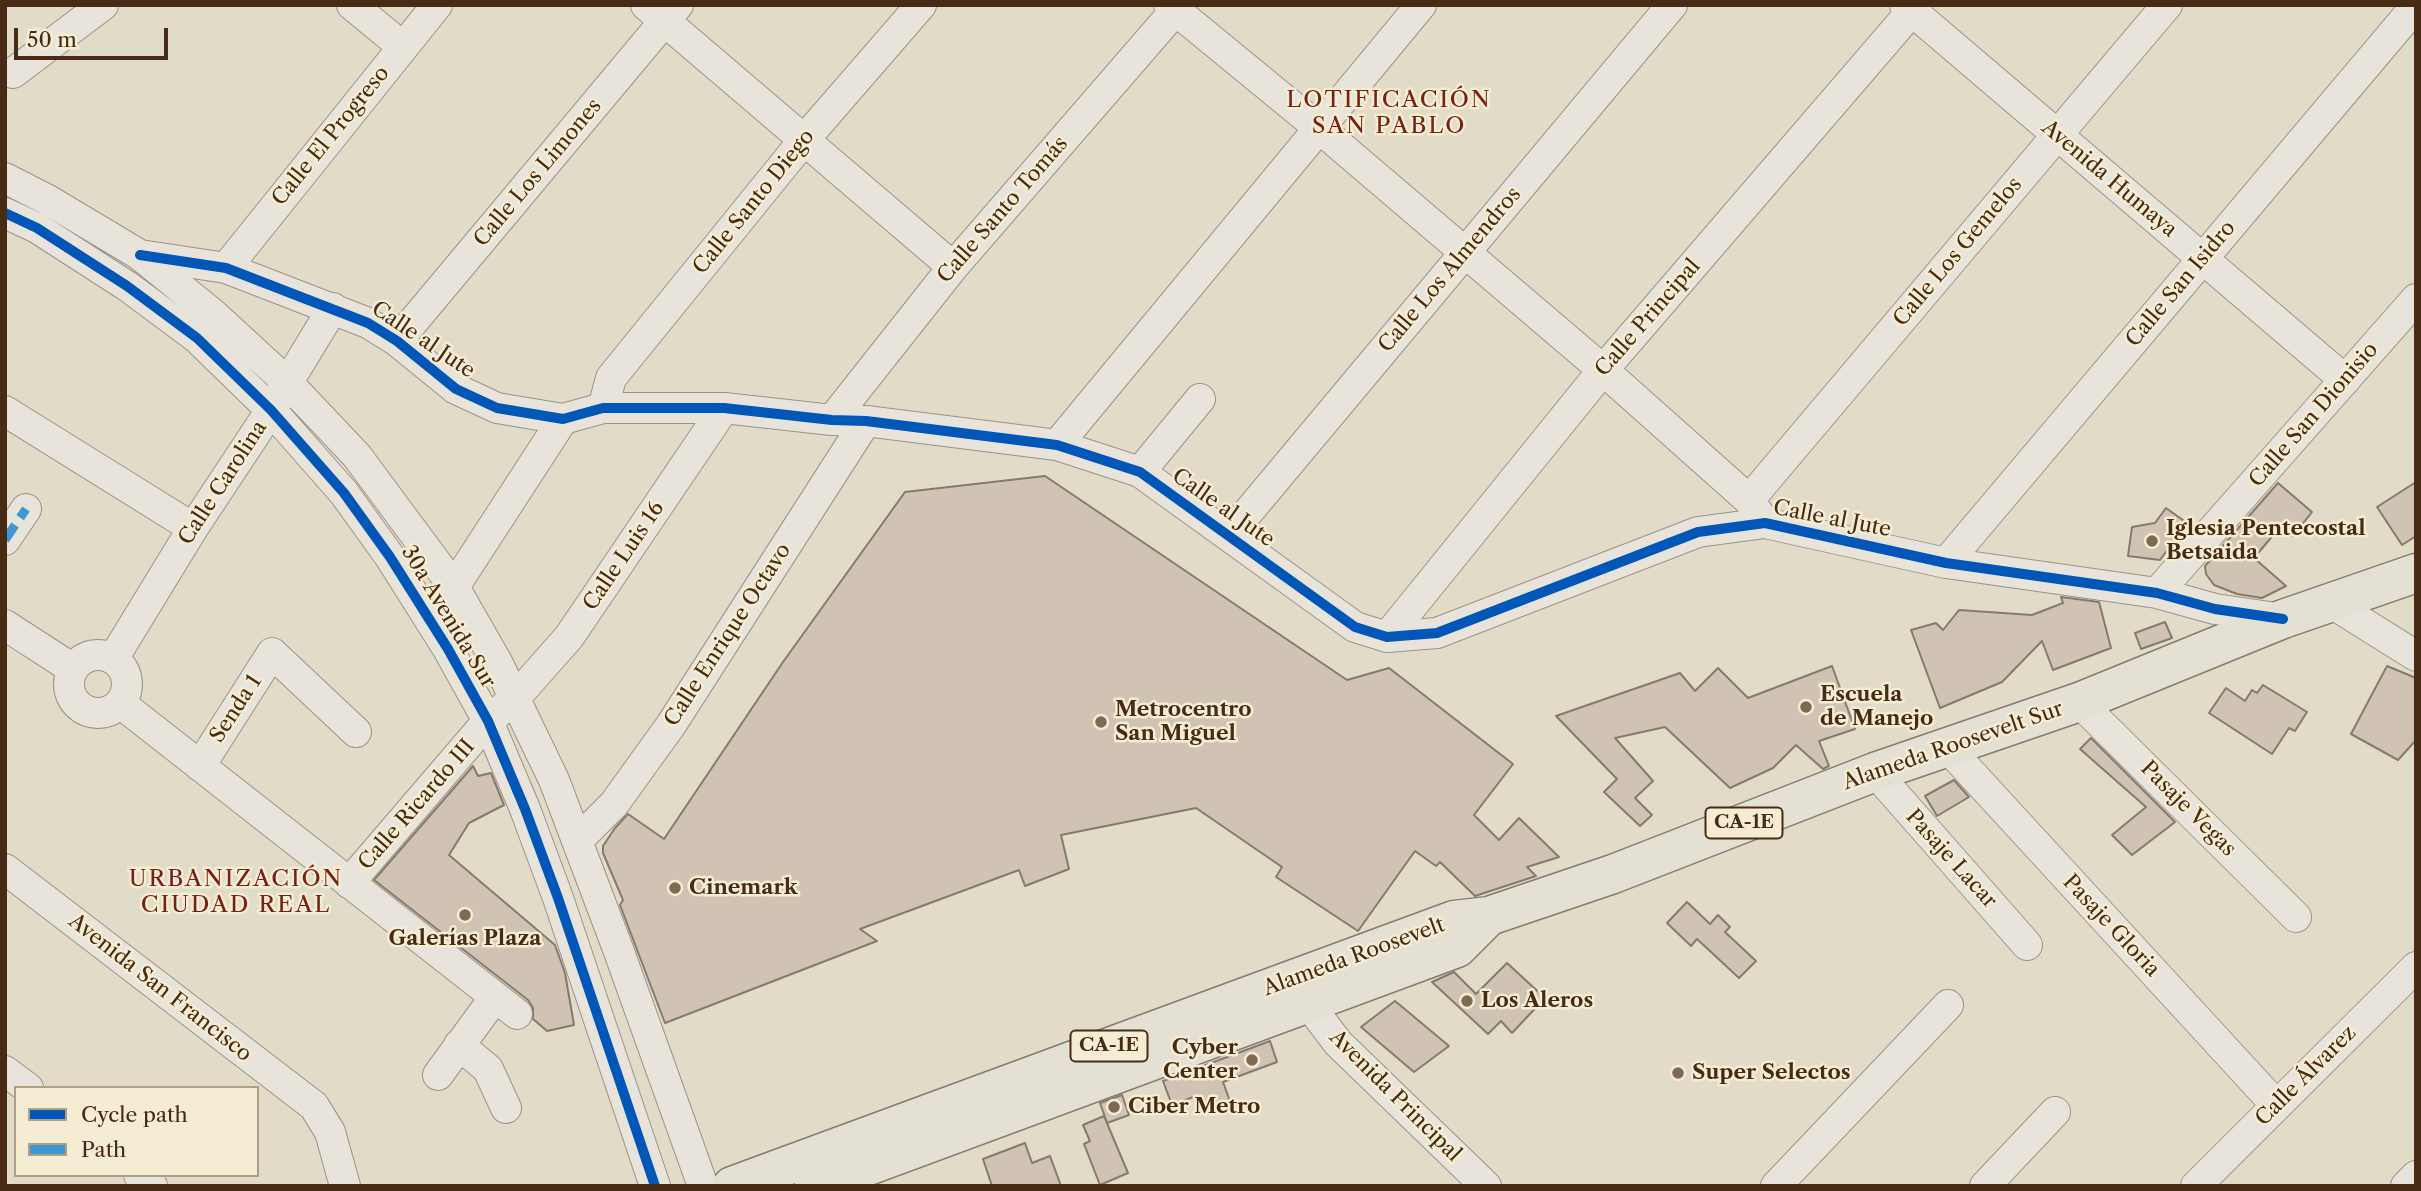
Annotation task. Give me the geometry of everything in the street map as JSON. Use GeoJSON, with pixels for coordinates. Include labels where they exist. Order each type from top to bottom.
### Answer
{"type":"FeatureCollection","features":[{"type":"Feature","properties":{"kind":"highway","name":"Alameda Roosevelt Sur"},"geometry":{"type":"LineString","coordinates":[[1489,916],[1613,874],[1875,772],[2079,702],[2283,620],[2416,573]]}},
{"type":"Feature","properties":{"kind":"highway","name":"Alameda Roosevelt"},"geometry":{"type":"LineString","coordinates":[[814,1186],[1457,948],[1489,916]]}},
{"type":"Feature","properties":{"kind":"highway","name":"Alameda Roosevelt"},"geometry":{"type":"LineString","coordinates":[[732,1186],[1454,920],[1489,916]]}},
{"type":"Feature","properties":{"kind":"street"},"geometry":{"type":"LineString","coordinates":[[13,73],[103,5]]}},
{"type":"Feature","properties":{"kind":"street"},"geometry":{"type":"LineString","coordinates":[[352,5],[403,47]]}},
{"type":"Feature","properties":{"kind":"street","name":"Calle El Progreso"},"geometry":{"type":"LineString","coordinates":[[226,268],[437,5]]}},
{"type":"Feature","properties":{"kind":"street","name":"Calle Santo Diego"},"geometry":{"type":"LineString","coordinates":[[603,408],[611,378],[804,140],[921,5]]}},
{"type":"Feature","properties":{"kind":"street"},"geometry":{"type":"LineString","coordinates":[[1057,445],[1421,5]]}},
{"type":"Feature","properties":{"kind":"street","name":"Calle Los Almendros"},"geometry":{"type":"LineString","coordinates":[[1230,535],[1672,5]]}},
{"type":"Feature","properties":{"kind":"street","name":"Calle Los Gemelos"},"geometry":{"type":"LineString","coordinates":[[1757,511],[2057,135],[2167,5]]}},
{"type":"Feature","properties":{"kind":"street","name":"Calle San Isidro"},"geometry":{"type":"LineString","coordinates":[[1946,563],[2416,6]]}},
{"type":"Feature","properties":{"kind":"street"},"geometry":{"type":"LineString","coordinates":[[1175,7],[1603,370],[1757,511]]}},
{"type":"Feature","properties":{"kind":"street","name":"Calle Santo Tomás"},"geometry":{"type":"LineString","coordinates":[[832,420],[953,267],[1175,7]]}},
{"type":"Feature","properties":{"kind":"street","name":"Avenida Humaya"},"geometry":{"type":"LineString","coordinates":[[1911,7],[2345,380]]}},
{"type":"Feature","properties":{"kind":"street","name":"Calle Principal"},"geometry":{"type":"LineString","coordinates":[[1387,637],[1603,370],[1911,7]]}},
{"type":"Feature","properties":{"kind":"street"},"geometry":{"type":"LineString","coordinates":[[663,11],[804,140],[953,267]]}},
{"type":"Feature","properties":{"kind":"street","name":"Calle Los Limones"},"geometry":{"type":"LineString","coordinates":[[397,341],[663,11]]}},
{"type":"Feature","properties":{"kind":"street","name":"30a Avenida Sur"},"geometry":{"type":"LineString","coordinates":[[5,178],[48,200],[140,256],[214,315],[287,382],[357,456],[454,587],[515,698],[554,780],[703,1186]]}},
{"type":"Feature","properties":{"kind":"street","name":"30a Avenida Sur"},"geometry":{"type":"LineString","coordinates":[[5,213],[37,229],[127,286],[197,338],[271,410],[344,493],[390,557],[448,649],[488,721],[558,898],[655,1186]]}},
{"type":"Feature","properties":{"kind":"street","name":"Calle al Jute"},"geometry":{"type":"LineString","coordinates":[[140,256],[226,268],[369,323],[397,341],[456,389],[497,408],[563,419],[603,408],[724,408],[832,420],[866,421],[1057,445],[1140,472],[1355,627],[1387,637],[1437,633],[1757,511],[1946,563],[2157,593],[2215,609],[2283,620]]}},
{"type":"Feature","properties":{"kind":"street","name":"Calle San Dionisio"},"geometry":{"type":"LineString","coordinates":[[2157,593],[2416,299]]}},
{"type":"Feature","properties":{"kind":"street","name":"Calle Carolina"},"geometry":{"type":"LineString","coordinates":[[113,659],[333,308]]}},
{"type":"Feature","properties":{"kind":"street"},"geometry":{"type":"LineString","coordinates":[[1140,472],[1200,399]]}},
{"type":"Feature","properties":{"kind":"street","name":"Calle Luis 16"},"geometry":{"type":"LineString","coordinates":[[515,698],[569,637],[724,408]]}},
{"type":"Feature","properties":{"kind":"street"},"geometry":{"type":"LineString","coordinates":[[5,411],[193,528]]}},
{"type":"Feature","properties":{"kind":"street"},"geometry":{"type":"LineString","coordinates":[[454,587],[563,419]]}},
{"type":"Feature","properties":{"kind":"street","name":"Calle Enrique Octavo"},"geometry":{"type":"LineString","coordinates":[[578,840],[614,804],[671,725],[866,421]]}},
{"type":"Feature","properties":{"kind":"street"},"geometry":{"type":"LineString","coordinates":[[5,540],[26,509]]}},
{"type":"Feature","properties":{"kind":"street"},"geometry":{"type":"LineString","coordinates":[[2333,604],[2416,656]]}},
{"type":"Feature","properties":{"kind":"street"},"geometry":{"type":"LineString","coordinates":[[5,625],[73,669]]}},
{"type":"Feature","properties":{"kind":"street","name":"Senda 1"},"geometry":{"type":"LineString","coordinates":[[200,766],[272,653],[356,732]]}},
{"type":"Feature","properties":{"kind":"street"},"geometry":{"type":"LineString","coordinates":[[102,655],[113,659],[126,674],[127,684],[120,703],[101,712],[90,712],[73,699],[69,690],[73,669],[81,660],[91,656],[102,655]]}},
{"type":"Feature","properties":{"kind":"street","name":"Calle Ricardo III"},"geometry":{"type":"LineString","coordinates":[[349,883],[488,721],[515,698]]}},
{"type":"Feature","properties":{"kind":"street","name":"Pasaje Vegas"},"geometry":{"type":"LineString","coordinates":[[2079,702],[2296,916]]}},
{"type":"Feature","properties":{"kind":"street"},"geometry":{"type":"LineString","coordinates":[[120,703],[506,1006],[459,1045],[438,1075]]}},
{"type":"Feature","properties":{"kind":"street","name":"Pasaje Gloria"},"geometry":{"type":"LineString","coordinates":[[1947,747],[2276,1105]]}},
{"type":"Feature","properties":{"kind":"street","name":"Pasaje Lacar"},"geometry":{"type":"LineString","coordinates":[[1875,772],[2027,945]]}},
{"type":"Feature","properties":{"kind":"street","name":"Avenida San Francisco"},"geometry":{"type":"LineString","coordinates":[[5,869],[314,1106],[330,1132],[345,1186]]}},
{"type":"Feature","properties":{"kind":"street"},"geometry":{"type":"LineString","coordinates":[[558,898],[572,912],[583,915],[591,912],[595,904],[595,888]]}},
{"type":"Feature","properties":{"kind":"street"},"geometry":{"type":"LineString","coordinates":[[581,968],[586,933],[593,928],[603,934],[622,960]]}},
{"type":"Feature","properties":{"kind":"street","name":"Calle Álvarez"},"geometry":{"type":"LineString","coordinates":[[2196,1186],[2416,967]]}},
{"type":"Feature","properties":{"kind":"street","name":"Avenida Principal"},"geometry":{"type":"LineString","coordinates":[[1307,1002],[1338,1043],[1486,1186]]}},
{"type":"Feature","properties":{"kind":"street"},"geometry":{"type":"LineString","coordinates":[[1776,1186],[1948,1004]]}},
{"type":"Feature","properties":{"kind":"street"},"geometry":{"type":"LineString","coordinates":[[459,1045],[488,1069],[506,1108]]}},
{"type":"Feature","properties":{"kind":"street"},"geometry":{"type":"LineString","coordinates":[[5,1071],[25,1086]]}},
{"type":"Feature","properties":{"kind":"street"},"geometry":{"type":"LineString","coordinates":[[1985,1186],[2055,1112]]}},
{"type":"Feature","properties":{"kind":"street"},"geometry":{"type":"LineString","coordinates":[[2406,1186],[2416,1177]]}},
{"type":"Feature","properties":{"kind":"building","name":"Metrocentro San Miguel"},"geometry":{"type":"Polygon","coordinates":[[[1045,476],[1347,680],[1389,668],[1513,764],[1474,815],[1499,840],[1519,818],[1559,857],[1527,867],[1536,876],[1475,896],[1440,862],[1436,866],[1415,851],[1358,931],[1276,877],[1282,867],[1196,808],[1061,835],[1069,869],[1025,886],[1019,870],[860,929],[877,941],[665,1023],[620,905],[623,900],[603,853],[603,846],[615,828],[628,814],[664,839],[783,662],[905,492],[1045,476]]]}},
{"type":"Feature","properties":{"kind":"building"},"geometry":{"type":"Polygon","coordinates":[[[2416,482],[2416,536],[2402,545],[2377,507],[2416,482]]]}},
{"type":"Feature","properties":{"kind":"building"},"geometry":{"type":"Polygon","coordinates":[[[2278,483],[2312,512],[2293,536],[2280,527],[2254,558],[2286,586],[2262,598],[2237,594],[2214,585],[2206,574],[2205,566],[2278,483]]]}},
{"type":"Feature","properties":{"kind":"building","name":"Iglesia Pentecostal Betsaida"},"geometry":{"type":"Polygon","coordinates":[[[2166,508],[2187,523],[2160,560],[2128,556],[2132,527],[2155,523],[2166,508]]]}},
{"type":"Feature","properties":{"kind":"building"},"geometry":{"type":"Polygon","coordinates":[[[2061,597],[2099,602],[2111,648],[2053,670],[2042,641],[2002,682],[1940,708],[1911,630],[1936,623],[1943,630],[1959,610],[2032,615],[2063,603],[2061,597]]]}},
{"type":"Feature","properties":{"kind":"building"},"geometry":{"type":"Polygon","coordinates":[[[2165,622],[2172,638],[2141,649],[2135,633],[2165,622]]]}},
{"type":"Feature","properties":{"kind":"building"},"geometry":{"type":"Polygon","coordinates":[[[1832,666],[1855,729],[1819,741],[1829,766],[1823,769],[1796,745],[1773,768],[1730,788],[1665,727],[1615,738],[1653,781],[1635,798],[1652,815],[1640,826],[1604,792],[1617,779],[1556,716],[1680,673],[1695,691],[1718,668],[1748,698],[1832,666]]]}},
{"type":"Feature","properties":{"kind":"building"},"geometry":{"type":"Polygon","coordinates":[[[2387,666],[2416,678],[2416,740],[2398,760],[2351,734],[2387,666]]]}},
{"type":"Feature","properties":{"kind":"building"},"geometry":{"type":"Polygon","coordinates":[[[2263,685],[2307,712],[2295,731],[2289,728],[2272,754],[2209,713],[2226,688],[2245,701],[2252,690],[2257,693],[2263,685]]]}},
{"type":"Feature","properties":{"kind":"building"},"geometry":{"type":"Polygon","coordinates":[[[2091,738],[2175,822],[2132,855],[2112,835],[2146,807],[2080,749],[2091,738]]]}},
{"type":"Feature","properties":{"kind":"building","name":"Galerías Plaza"},"geometry":{"type":"Polygon","coordinates":[[[473,766],[478,776],[491,773],[504,805],[469,823],[449,855],[555,945],[565,973],[574,1025],[547,1031],[533,1019],[533,1008],[528,1000],[374,880],[473,766]]]}},
{"type":"Feature","properties":{"kind":"building"},"geometry":{"type":"Polygon","coordinates":[[[1954,780],[1969,797],[1937,816],[1925,796],[1954,780]]]}},
{"type":"Feature","properties":{"kind":"building"},"geometry":{"type":"Polygon","coordinates":[[[1687,902],[1710,924],[1718,915],[1730,927],[1725,932],[1756,961],[1739,978],[1697,939],[1691,946],[1667,923],[1687,902]]]}},
{"type":"Feature","properties":{"kind":"building"},"geometry":{"type":"Polygon","coordinates":[[[1507,963],[1545,998],[1512,1033],[1501,1021],[1488,1034],[1432,982],[1454,972],[1476,994],[1507,963]]]}},
{"type":"Feature","properties":{"kind":"building"},"geometry":{"type":"Polygon","coordinates":[[[1395,1001],[1449,1046],[1414,1072],[1361,1027],[1395,1001]]]}},
{"type":"Feature","properties":{"kind":"building"},"geometry":{"type":"Polygon","coordinates":[[[1270,1041],[1277,1062],[1223,1082],[1231,1104],[1201,1114],[1196,1096],[1172,1105],[1163,1081],[1270,1041]]]}},
{"type":"Feature","properties":{"kind":"building","name":"Ciber Metro"},"geometry":{"type":"Polygon","coordinates":[[[1122,1095],[1129,1115],[1107,1123],[1100,1103],[1122,1095]]]}},
{"type":"Feature","properties":{"kind":"building"},"geometry":{"type":"Polygon","coordinates":[[[1104,1116],[1128,1173],[1100,1185],[1084,1144],[1090,1141],[1083,1125],[1104,1116]]]}},
{"type":"Feature","properties":{"kind":"building"},"geometry":{"type":"Polygon","coordinates":[[[1025,1143],[1032,1163],[1050,1156],[1061,1186],[992,1186],[983,1159],[1025,1143]]]}},
{"type":"Feature","properties":{"kind":"marked path"},"geometry":{"type":"LineString","coordinates":[[5,540],[26,509]]}},
{"type":"Feature","properties":{"kind":"cycle path"},"geometry":{"type":"LineString","coordinates":[[5,213],[37,228],[127,286],[197,338],[271,410],[344,493],[390,557],[448,649],[488,721],[558,898],[655,1186]]}},
{"type":"Feature","properties":{"kind":"cycle path"},"geometry":{"type":"LineString","coordinates":[[140,255],[226,268],[368,323],[397,341],[456,389],[497,408],[563,419],[603,408],[724,408],[832,420],[866,421],[1057,445],[1140,472],[1355,627],[1387,637],[1437,633],[1698,532],[1765,523],[1946,563],[2157,593],[2215,609],[2283,619]]}},
{"type":"Feature","properties":{"kind":"place","name":"Iglesia Pentecostal Betsaida"},"geometry":{"type":"Point","coordinates":[2152,541]}},
{"type":"Feature","properties":{"kind":"place","name":"Escuela de Manejo"},"geometry":{"type":"Point","coordinates":[1806,707]}},
{"type":"Feature","properties":{"kind":"place","name":"Metrocentro San Miguel"},"geometry":{"type":"Point","coordinates":[1101,722]}},
{"type":"Feature","properties":{"kind":"place","name":"Cinemark"},"geometry":{"type":"Point","coordinates":[675,888]}},
{"type":"Feature","properties":{"kind":"place","name":"Galerías Plaza"},"geometry":{"type":"Point","coordinates":[465,915]}},
{"type":"Feature","properties":{"kind":"place","name":"Los Aleros"},"geometry":{"type":"Point","coordinates":[1467,1001]}},
{"type":"Feature","properties":{"kind":"place","name":"Cyber Center"},"geometry":{"type":"Point","coordinates":[1252,1060]}},
{"type":"Feature","properties":{"kind":"place","name":"Super Selectos"},"geometry":{"type":"Point","coordinates":[1678,1073]}},
{"type":"Feature","properties":{"kind":"place","name":"Ciber Metro"},"geometry":{"type":"Point","coordinates":[1114,1107]}},
{"type":"Feature","properties":{"kind":"district","name":"LOTIFICACIÓN SAN PABLO"},"geometry":{"type":"Point","coordinates":[1389,113]}},
{"type":"Feature","properties":{"kind":"district","name":"URBANIZACIÓN CIUDAD REAL"},"geometry":{"type":"Point","coordinates":[236,892]}}]}
